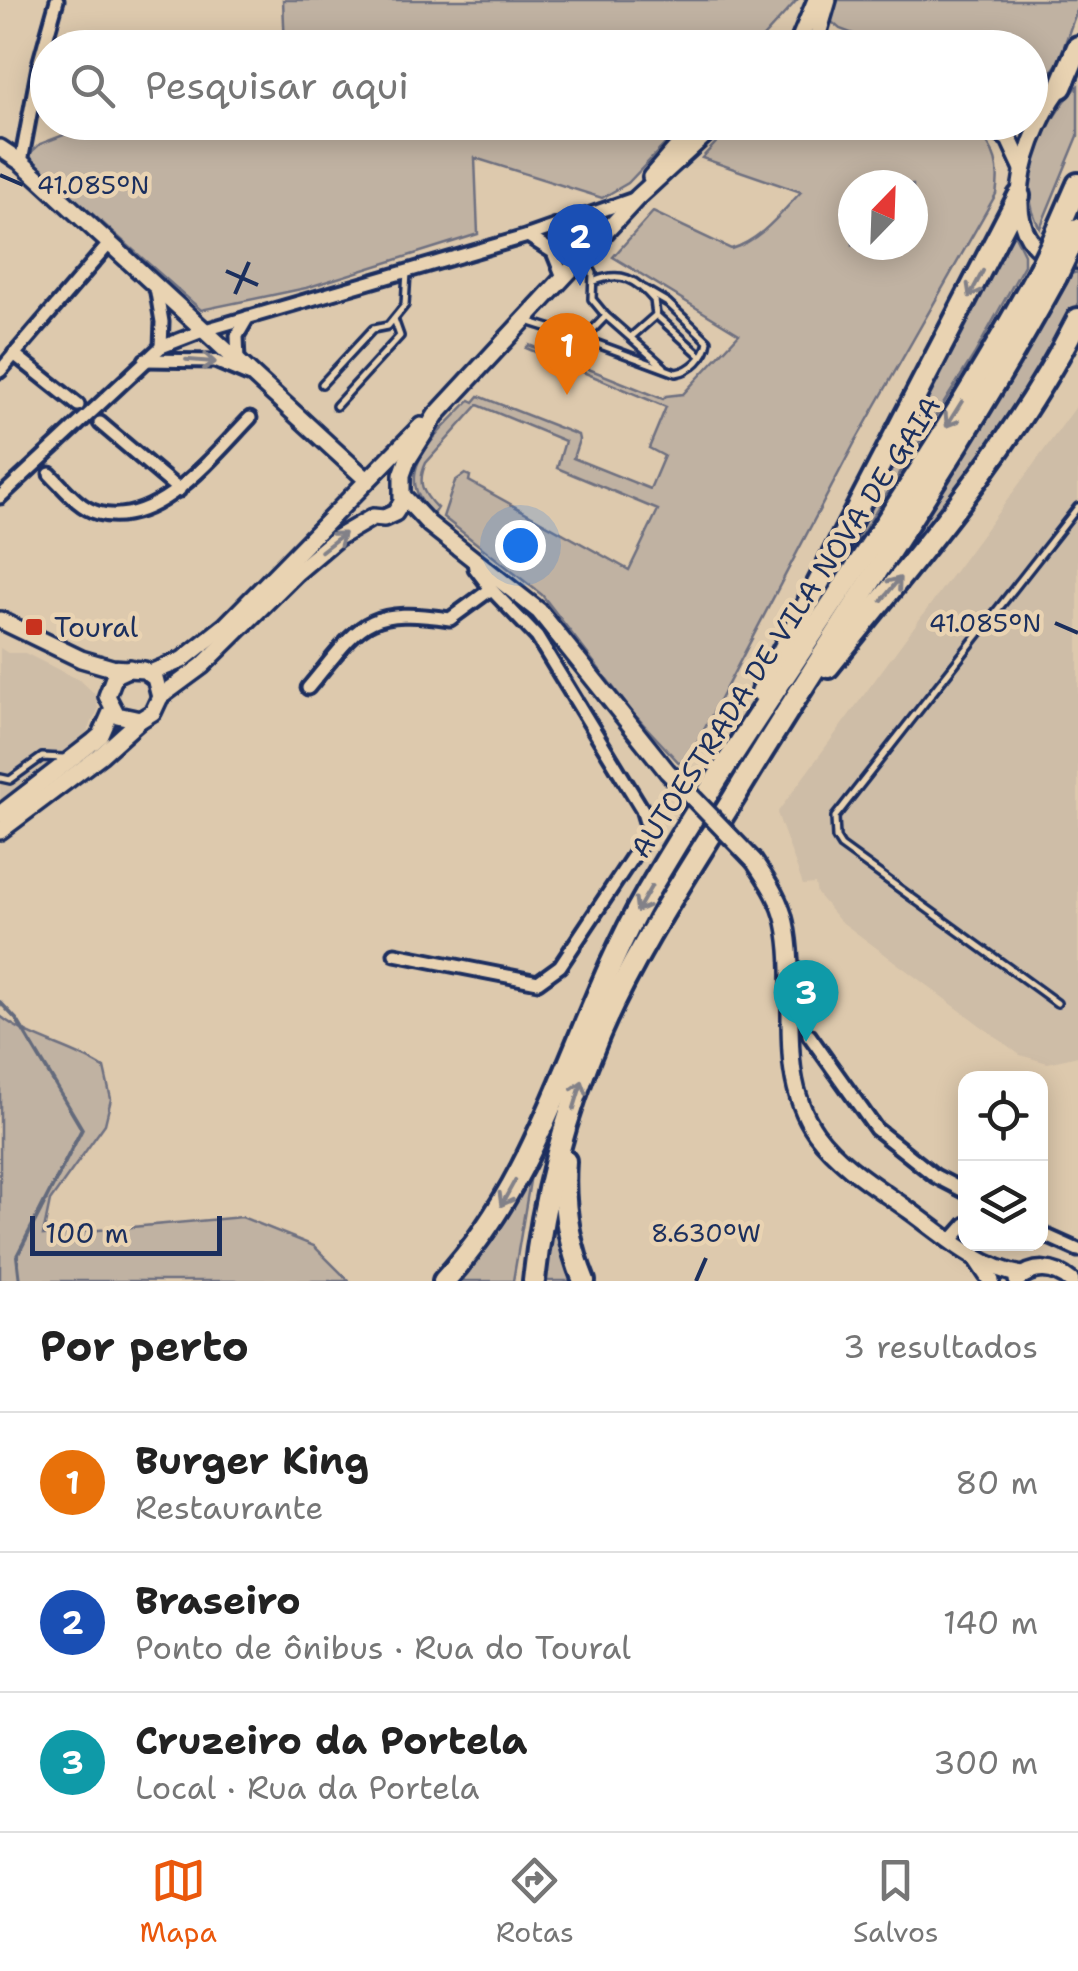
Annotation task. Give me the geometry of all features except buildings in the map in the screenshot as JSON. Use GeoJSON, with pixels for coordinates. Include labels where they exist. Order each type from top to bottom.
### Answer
{"type":"FeatureCollection","features":[{"type":"Feature","properties":{"kind":"highway"},"geometry":{"type":"LineString","coordinates":[[1062,86],[1078,47]]}},
{"type":"Feature","properties":{"kind":"highway","name":"AUTOESTRADA DE VILA NOVA DE GAIA"},"geometry":{"type":"LineString","coordinates":[[552,1106],[626,932],[713,786],[1070,243],[1078,184]]}},
{"type":"Feature","properties":{"kind":"highway"},"geometry":{"type":"LineString","coordinates":[[713,786],[1019,196]]}},
{"type":"Feature","properties":{"kind":"highway","name":"AUTOESTRADA DE VILA NOVA DE GAIA"},"geometry":{"type":"LineString","coordinates":[[534,1281],[547,1196],[586,1069],[611,1009],[646,943],[764,747],[980,408],[1047,273]]}},
{"type":"Feature","properties":{"kind":"highway"},"geometry":{"type":"LineString","coordinates":[[764,747],[994,459],[1044,383],[1078,320]]}},
{"type":"Feature","properties":{"kind":"highway"},"geometry":{"type":"LineString","coordinates":[[444,1281],[498,1212],[552,1106]]}},
{"type":"Feature","properties":{"kind":"highway"},"geometry":{"type":"LineString","coordinates":[[522,1281],[529,1222],[552,1106]]}},
{"type":"Feature","properties":{"kind":"highway"},"geometry":{"type":"LineString","coordinates":[[566,1132],[565,1209],[569,1236],[584,1281]]}},
{"type":"Feature","properties":{"kind":"main road"},"geometry":{"type":"LineString","coordinates":[[804,30],[816,0]]}},
{"type":"Feature","properties":{"kind":"main road"},"geometry":{"type":"LineString","coordinates":[[819,30],[828,0]]}},
{"type":"Feature","properties":{"kind":"main road"},"geometry":{"type":"LineString","coordinates":[[1048,105],[1078,70]]}},
{"type":"Feature","properties":{"kind":"main road"},"geometry":{"type":"LineString","coordinates":[[638,198],[682,140]]}},
{"type":"Feature","properties":{"kind":"main road"},"geometry":{"type":"LineString","coordinates":[[0,831],[154,712],[160,698],[202,666],[337,538],[399,508],[415,444],[436,415],[638,198],[700,140]]}},
{"type":"Feature","properties":{"kind":"main road"},"geometry":{"type":"LineString","coordinates":[[1009,140],[1023,169]]}},
{"type":"Feature","properties":{"kind":"main road"},"geometry":{"type":"LineString","coordinates":[[1032,140],[1023,169],[1020,213],[1033,241],[1058,257],[1070,243]]}},
{"type":"Feature","properties":{"kind":"main road"},"geometry":{"type":"LineString","coordinates":[[1,150],[21,162],[366,481]]}},
{"type":"Feature","properties":{"kind":"main road"},"geometry":{"type":"LineString","coordinates":[[150,674],[198,650],[400,444],[436,415]]}},
{"type":"Feature","properties":{"kind":"main road"},"geometry":{"type":"LineString","coordinates":[[366,481],[385,474],[430,524],[539,611],[667,771],[754,862],[776,896],[786,924],[789,1024],[798,1096],[815,1132],[847,1166],[977,1260],[1019,1278],[1046,1269],[1071,1281]]}},
{"type":"Feature","properties":{"kind":"main road"},"geometry":{"type":"LineString","coordinates":[[366,481],[362,508],[381,517],[430,524]]}},
{"type":"Feature","properties":{"kind":"main road"},"geometry":{"type":"LineString","coordinates":[[0,620],[80,658],[150,674],[158,684],[160,698]]}},
{"type":"Feature","properties":{"kind":"main road"},"geometry":{"type":"LineString","coordinates":[[0,814],[101,735],[112,710],[108,691],[80,658]]}},
{"type":"Feature","properties":{"kind":"main road"},"geometry":{"type":"LineString","coordinates":[[108,691],[115,675],[130,668]]}},
{"type":"Feature","properties":{"kind":"main road"},"geometry":{"type":"LineString","coordinates":[[112,710],[124,719],[140,720]]}},
{"type":"Feature","properties":{"kind":"main road"},"geometry":{"type":"LineString","coordinates":[[977,1260],[991,1281]]}},
{"type":"Feature","properties":{"kind":"street"},"geometry":{"type":"LineString","coordinates":[[49,30],[57,0]]}},
{"type":"Feature","properties":{"kind":"street"},"geometry":{"type":"LineString","coordinates":[[21,162],[30,115]]}},
{"type":"Feature","properties":{"kind":"street"},"geometry":{"type":"LineString","coordinates":[[0,497],[161,347],[205,330],[528,236],[638,198]]}},
{"type":"Feature","properties":{"kind":"street"},"geometry":{"type":"LineString","coordinates":[[528,236],[553,252],[563,277]]}},
{"type":"Feature","properties":{"kind":"street"},"geometry":{"type":"LineString","coordinates":[[0,371],[108,244]]}},
{"type":"Feature","properties":{"kind":"street"},"geometry":{"type":"LineString","coordinates":[[155,285],[162,322],[161,347]]}},
{"type":"Feature","properties":{"kind":"street"},"geometry":{"type":"LineString","coordinates":[[238,362],[237,336],[248,317]]}},
{"type":"Feature","properties":{"kind":"street"},"geometry":{"type":"LineString","coordinates":[[14,354],[78,405]]}},
{"type":"Feature","properties":{"kind":"street"},"geometry":{"type":"LineString","coordinates":[[145,360],[215,362],[253,377]]}},
{"type":"Feature","properties":{"kind":"street"},"geometry":{"type":"LineString","coordinates":[[50,474],[96,513],[120,516],[138,512],[179,490],[250,418]]}},
{"type":"Feature","properties":{"kind":"street"},"geometry":{"type":"LineString","coordinates":[[100,422],[179,490]]}},
{"type":"Feature","properties":{"kind":"street"},"geometry":{"type":"LineString","coordinates":[[395,954],[538,982],[560,966],[649,832],[642,808],[537,636],[491,589],[475,568],[474,558]]}},
{"type":"Feature","properties":{"kind":"street"},"geometry":{"type":"LineString","coordinates":[[308,688],[356,631],[382,616],[412,613],[450,619],[491,589]]}},
{"type":"Feature","properties":{"kind":"street"},"geometry":{"type":"LineString","coordinates":[[809,1035],[876,1129],[935,1176],[958,1188]]}},
{"type":"Feature","properties":{"kind":"street"},"geometry":{"type":"LineString","coordinates":[[951,1240],[958,1233]]}},
{"type":"Feature","properties":{"kind":"street"},"geometry":{"type":"LineString","coordinates":[[1048,1236],[1078,1250]]}},
{"type":"Feature","properties":{"kind":"lane"},"geometry":{"type":"LineString","coordinates":[[583,256],[595,282],[592,299],[666,370]]}},
{"type":"Feature","properties":{"kind":"lane"},"geometry":{"type":"LineString","coordinates":[[322,384],[373,329],[388,326],[405,305],[407,269]]}},
{"type":"Feature","properties":{"kind":"lane"},"geometry":{"type":"LineString","coordinates":[[524,320],[676,373],[688,371],[702,356],[708,346],[705,337],[660,297],[618,275],[595,282]]}},
{"type":"Feature","properties":{"kind":"lane"},"geometry":{"type":"LineString","coordinates":[[644,289],[654,300],[656,315],[702,356]]}},
{"type":"Feature","properties":{"kind":"lane"},"geometry":{"type":"LineString","coordinates":[[630,338],[656,315]]}},
{"type":"Feature","properties":{"kind":"lane"},"geometry":{"type":"LineString","coordinates":[[584,339],[606,316]]}},
{"type":"Feature","properties":{"kind":"lane"},"geometry":{"type":"LineString","coordinates":[[336,406],[400,336],[394,319]]}},
{"type":"Feature","properties":{"kind":"lane"},"geometry":{"type":"LineString","coordinates":[[1058,1003],[840,846],[833,824],[1078,507]]}},
{"type":"Feature","properties":{"kind":"lane"},"geometry":{"type":"LineString","coordinates":[[1,778],[10,780],[42,757],[72,759]]}},
{"type":"Feature","properties":{"kind":"shaded area"},"geometry":{"type":"Polygon","coordinates":[[[283,0],[797,0],[770,30],[284,30],[283,0]]]}},
{"type":"Feature","properties":{"kind":"shaded area"},"geometry":{"type":"Polygon","coordinates":[[[806,0],[1078,0],[1058,63],[1048,75],[1048,30],[840,29],[806,0]]]}},
{"type":"Feature","properties":{"kind":"shaded area"},"geometry":{"type":"Polygon","coordinates":[[[1078,86],[1078,136],[1040,228],[1030,192],[1032,172],[1042,140],[1048,140],[1048,129],[1078,86]]]}},
{"type":"Feature","properties":{"kind":"shaded area"},"geometry":{"type":"Polygon","coordinates":[[[50,140],[669,140],[628,183],[602,198],[475,158],[478,234],[306,288],[201,310],[27,156],[50,140]]]}},
{"type":"Feature","properties":{"kind":"shaded area"},"geometry":{"type":"Polygon","coordinates":[[[718,140],[984,140],[996,161],[996,194],[855,442],[684,768],[633,713],[542,595],[443,517],[455,481],[465,474],[470,476],[469,481],[629,570],[658,510],[557,468],[565,441],[478,405],[423,470],[425,492],[437,508],[433,514],[420,498],[416,468],[433,439],[470,400],[474,402],[479,396],[578,435],[573,458],[650,489],[664,456],[649,448],[666,407],[526,348],[529,345],[663,399],[683,394],[739,334],[613,257],[653,212],[731,249],[761,233],[801,192],[702,158],[718,140]]]}},
{"type":"Feature","properties":{"kind":"shaded area"},"geometry":{"type":"Polygon","coordinates":[[[1010,226],[1024,254],[1024,265],[974,355],[804,626],[1010,226]]]}},
{"type":"Feature","properties":{"kind":"shaded area"},"geometry":{"type":"Polygon","coordinates":[[[1078,272],[1078,306],[1043,371],[896,576],[867,603],[1065,280],[1078,272]]]}},
{"type":"Feature","properties":{"kind":"shaded area"},"geometry":{"type":"Polygon","coordinates":[[[1078,404],[1078,1056],[1048,1063],[1020,1055],[839,920],[817,894],[815,884],[803,885],[777,813],[1078,404]]]}},
{"type":"Feature","properties":{"kind":"shaded area"},"geometry":{"type":"Polygon","coordinates":[[[0,648],[8,653],[25,653],[81,681],[96,695],[98,710],[86,734],[0,800],[0,648]]]}},
{"type":"Feature","properties":{"kind":"shaded area"},"geometry":{"type":"Polygon","coordinates":[[[0,1016],[104,1068],[111,1099],[105,1124],[50,1201],[43,1235],[242,1217],[314,1246],[349,1281],[0,1281],[0,1016]]]}},
{"type":"Feature","properties":{"kind":"shaded area"},"geometry":{"type":"Polygon","coordinates":[[[533,1163],[513,1281],[453,1281],[533,1163]]]}},
{"type":"Feature","properties":{"kind":"shaded area"},"geometry":{"type":"Polygon","coordinates":[[[556,1192],[577,1281],[543,1281],[556,1192]]]}},
{"type":"Feature","properties":{"kind":"waterway"},"geometry":{"type":"LineString","coordinates":[[0,1002],[17,1020],[82,1129],[17,1256],[20,1281]]}},
{"type":"Feature","properties":{"kind":"place","name":"Braseiro"},"geometry":{"type":"Point","coordinates":[580,286]}},
{"type":"Feature","properties":{"kind":"place","name":"Burger King"},"geometry":{"type":"Point","coordinates":[567,395]}},
{"type":"Feature","properties":{"kind":"place","name":"Toural"},"geometry":{"type":"Point","coordinates":[34,627]}},
{"type":"Feature","properties":{"kind":"place","name":"Cruzeiro da Portela"},"geometry":{"type":"Point","coordinates":[806,1042]}}]}
